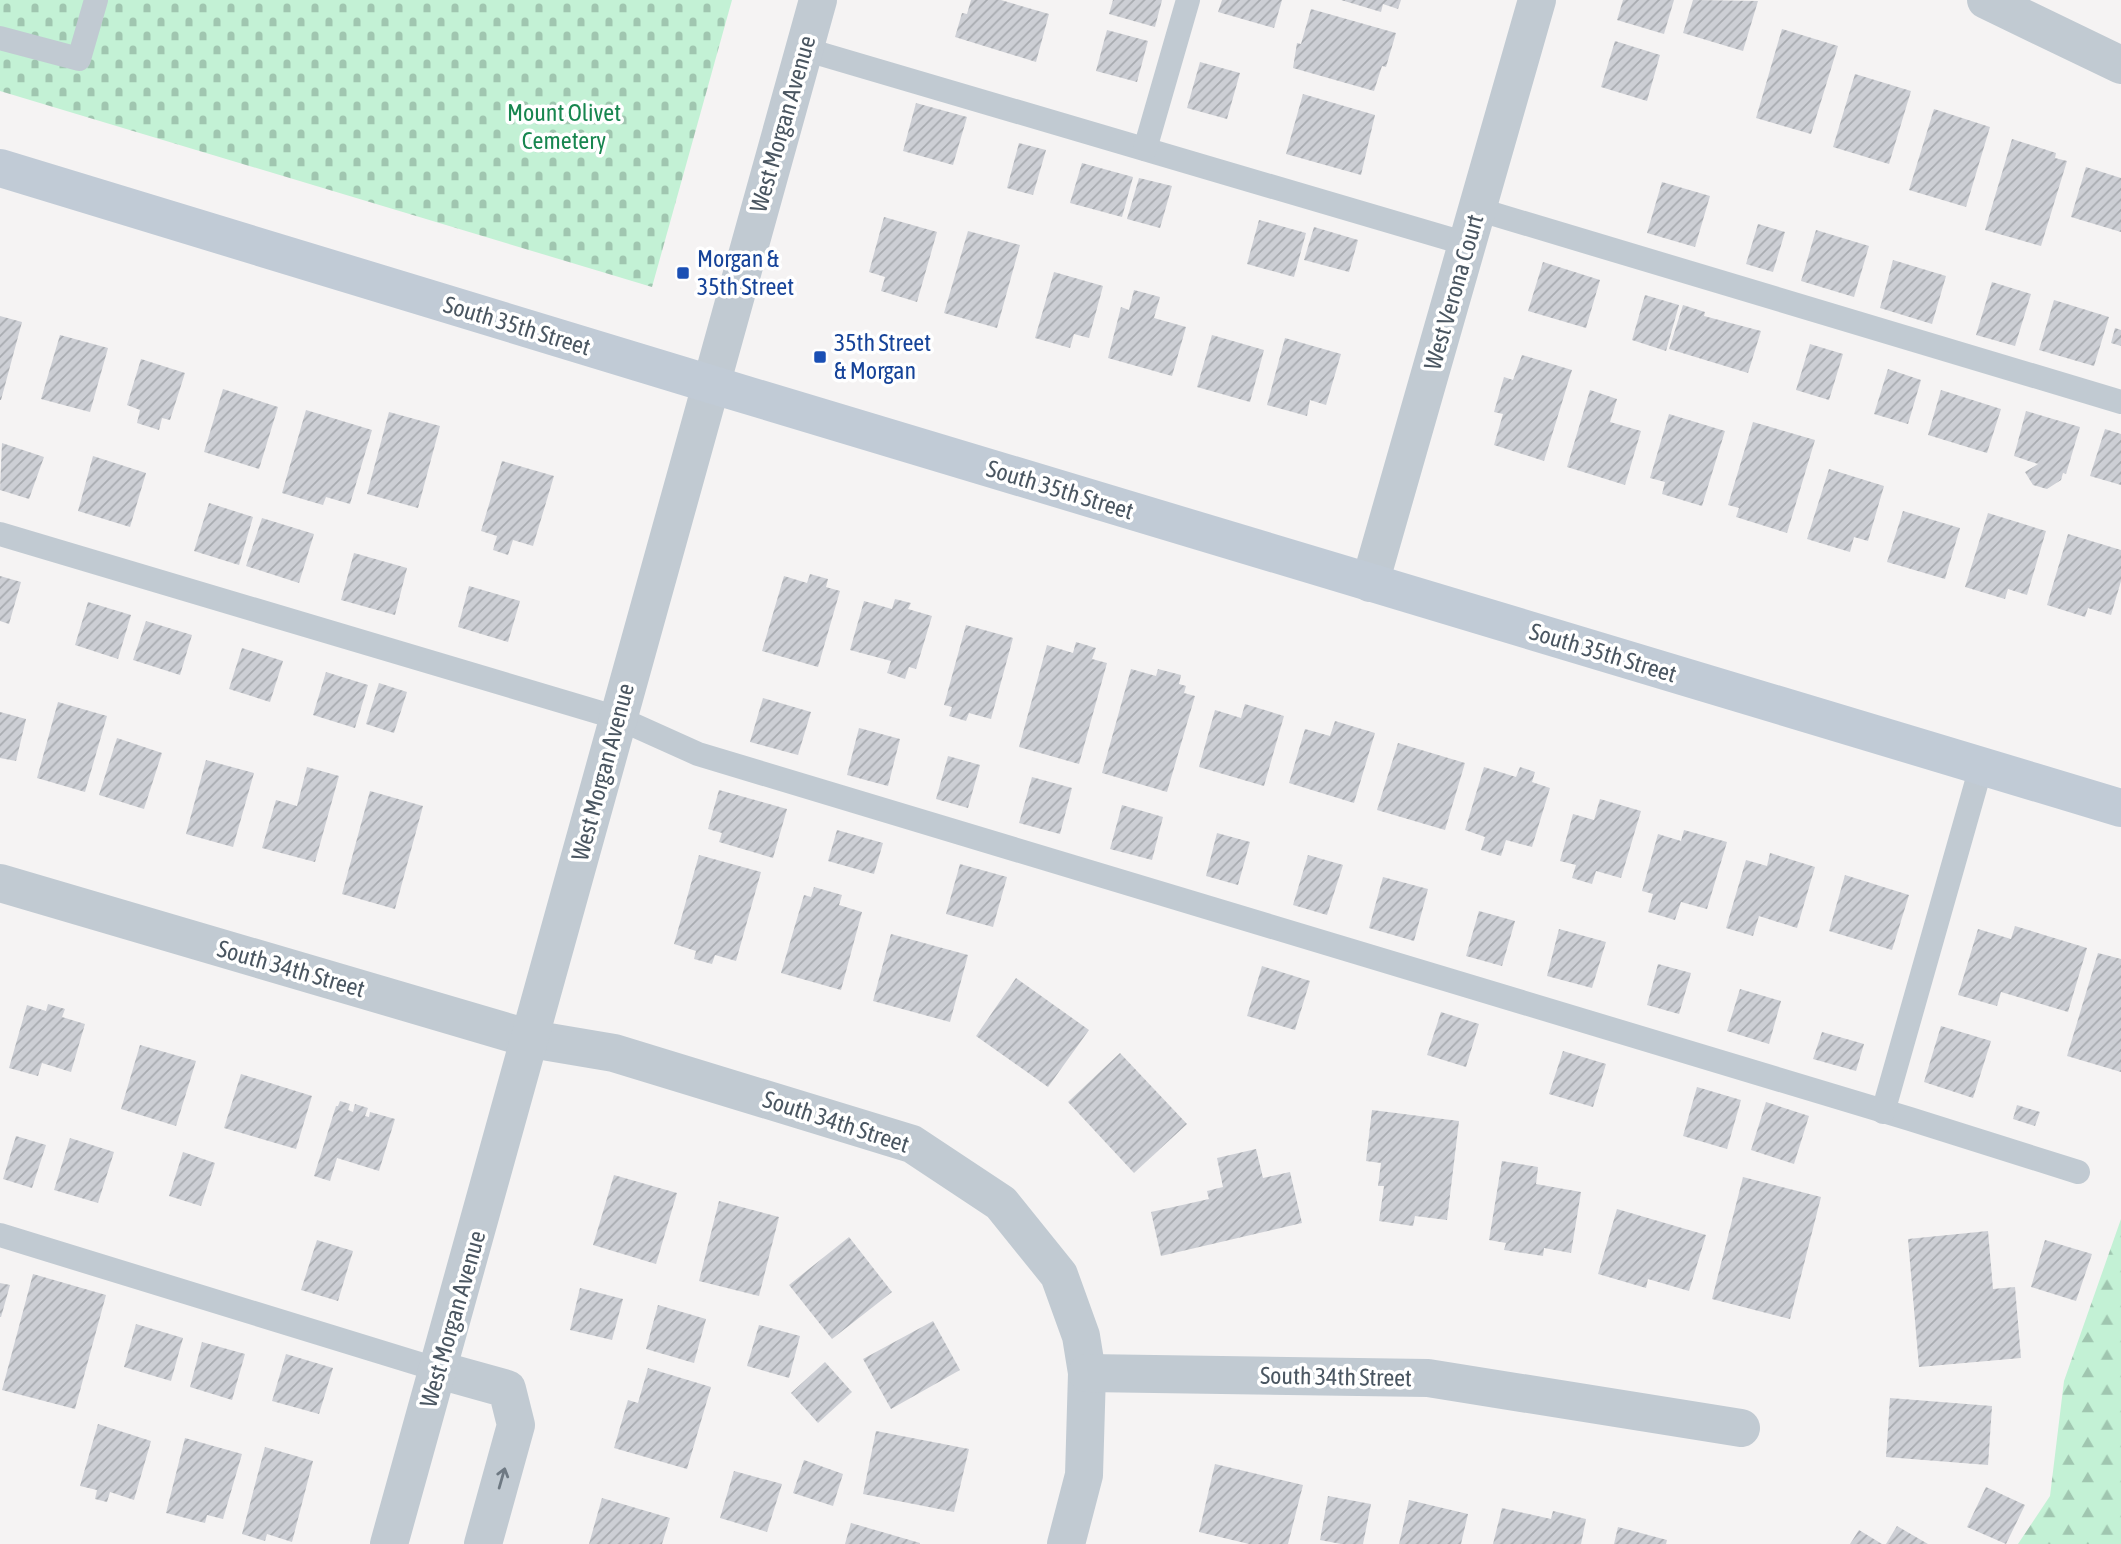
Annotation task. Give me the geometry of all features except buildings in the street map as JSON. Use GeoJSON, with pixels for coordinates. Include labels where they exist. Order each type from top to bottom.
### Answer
{"type":"FeatureCollection","features":[{"type":"Feature","properties":{"kind":"main road","name":"South 35th Street"},"geometry":{"type":"LineString","coordinates":[[0,168],[2121,808]]}},
{"type":"Feature","properties":{"kind":"street","name":"West Morgan Avenue"},"geometry":{"type":"LineString","coordinates":[[389,1544],[818,0]]}},
{"type":"Feature","properties":{"kind":"street","name":"West Verona Court"},"geometry":{"type":"LineString","coordinates":[[1370,583],[1537,0]]}},
{"type":"Feature","properties":{"kind":"street"},"geometry":{"type":"LineString","coordinates":[[1986,0],[2121,65]]}},
{"type":"Feature","properties":{"kind":"street","name":"South 34th Street"},"geometry":{"type":"LineString","coordinates":[[0,883],[531,1039],[614,1053],[912,1144],[1001,1203],[1059,1275],[1082,1336],[1087,1373],[1428,1378],[1741,1428]]}},
{"type":"Feature","properties":{"kind":"street"},"geometry":{"type":"LineString","coordinates":[[439,1370],[507,1389],[516,1425],[483,1544]]}},
{"type":"Feature","properties":{"kind":"street"},"geometry":{"type":"LineString","coordinates":[[1066,1544],[1084,1475],[1087,1373]]}},
{"type":"Feature","properties":{"kind":"lane"},"geometry":{"type":"LineString","coordinates":[[0,37],[79,59],[96,0]]}},
{"type":"Feature","properties":{"kind":"lane"},"geometry":{"type":"LineString","coordinates":[[1145,149],[1188,0]]}},
{"type":"Feature","properties":{"kind":"lane"},"geometry":{"type":"LineString","coordinates":[[804,49],[1145,149],[1472,226],[2121,402]]}},
{"type":"Feature","properties":{"kind":"lane"},"geometry":{"type":"LineString","coordinates":[[0,534],[618,718],[698,754],[2078,1172]]}},
{"type":"Feature","properties":{"kind":"lane"},"geometry":{"type":"LineString","coordinates":[[1883,1112],[1981,767]]}},
{"type":"Feature","properties":{"kind":"lane"},"geometry":{"type":"LineString","coordinates":[[0,1235],[439,1370]]}},
{"type":"Feature","properties":{"kind":"green space","name":"Mount Olivet Cemetery"},"geometry":{"type":"Polygon","coordinates":[[[0,0],[732,0],[652,287],[0,91],[0,0]]]}},
{"type":"Feature","properties":{"kind":"green space"},"geometry":{"type":"Polygon","coordinates":[[[2121,1219],[2121,1544],[2018,1544],[2050,1496],[2064,1381],[2121,1219]]]}},
{"type":"Feature","properties":{"kind":"place","name":"Morgan & 35th Street"},"geometry":{"type":"Point","coordinates":[683,273]}},
{"type":"Feature","properties":{"kind":"place","name":"35th Street & Morgan"},"geometry":{"type":"Point","coordinates":[820,357]}}]}
